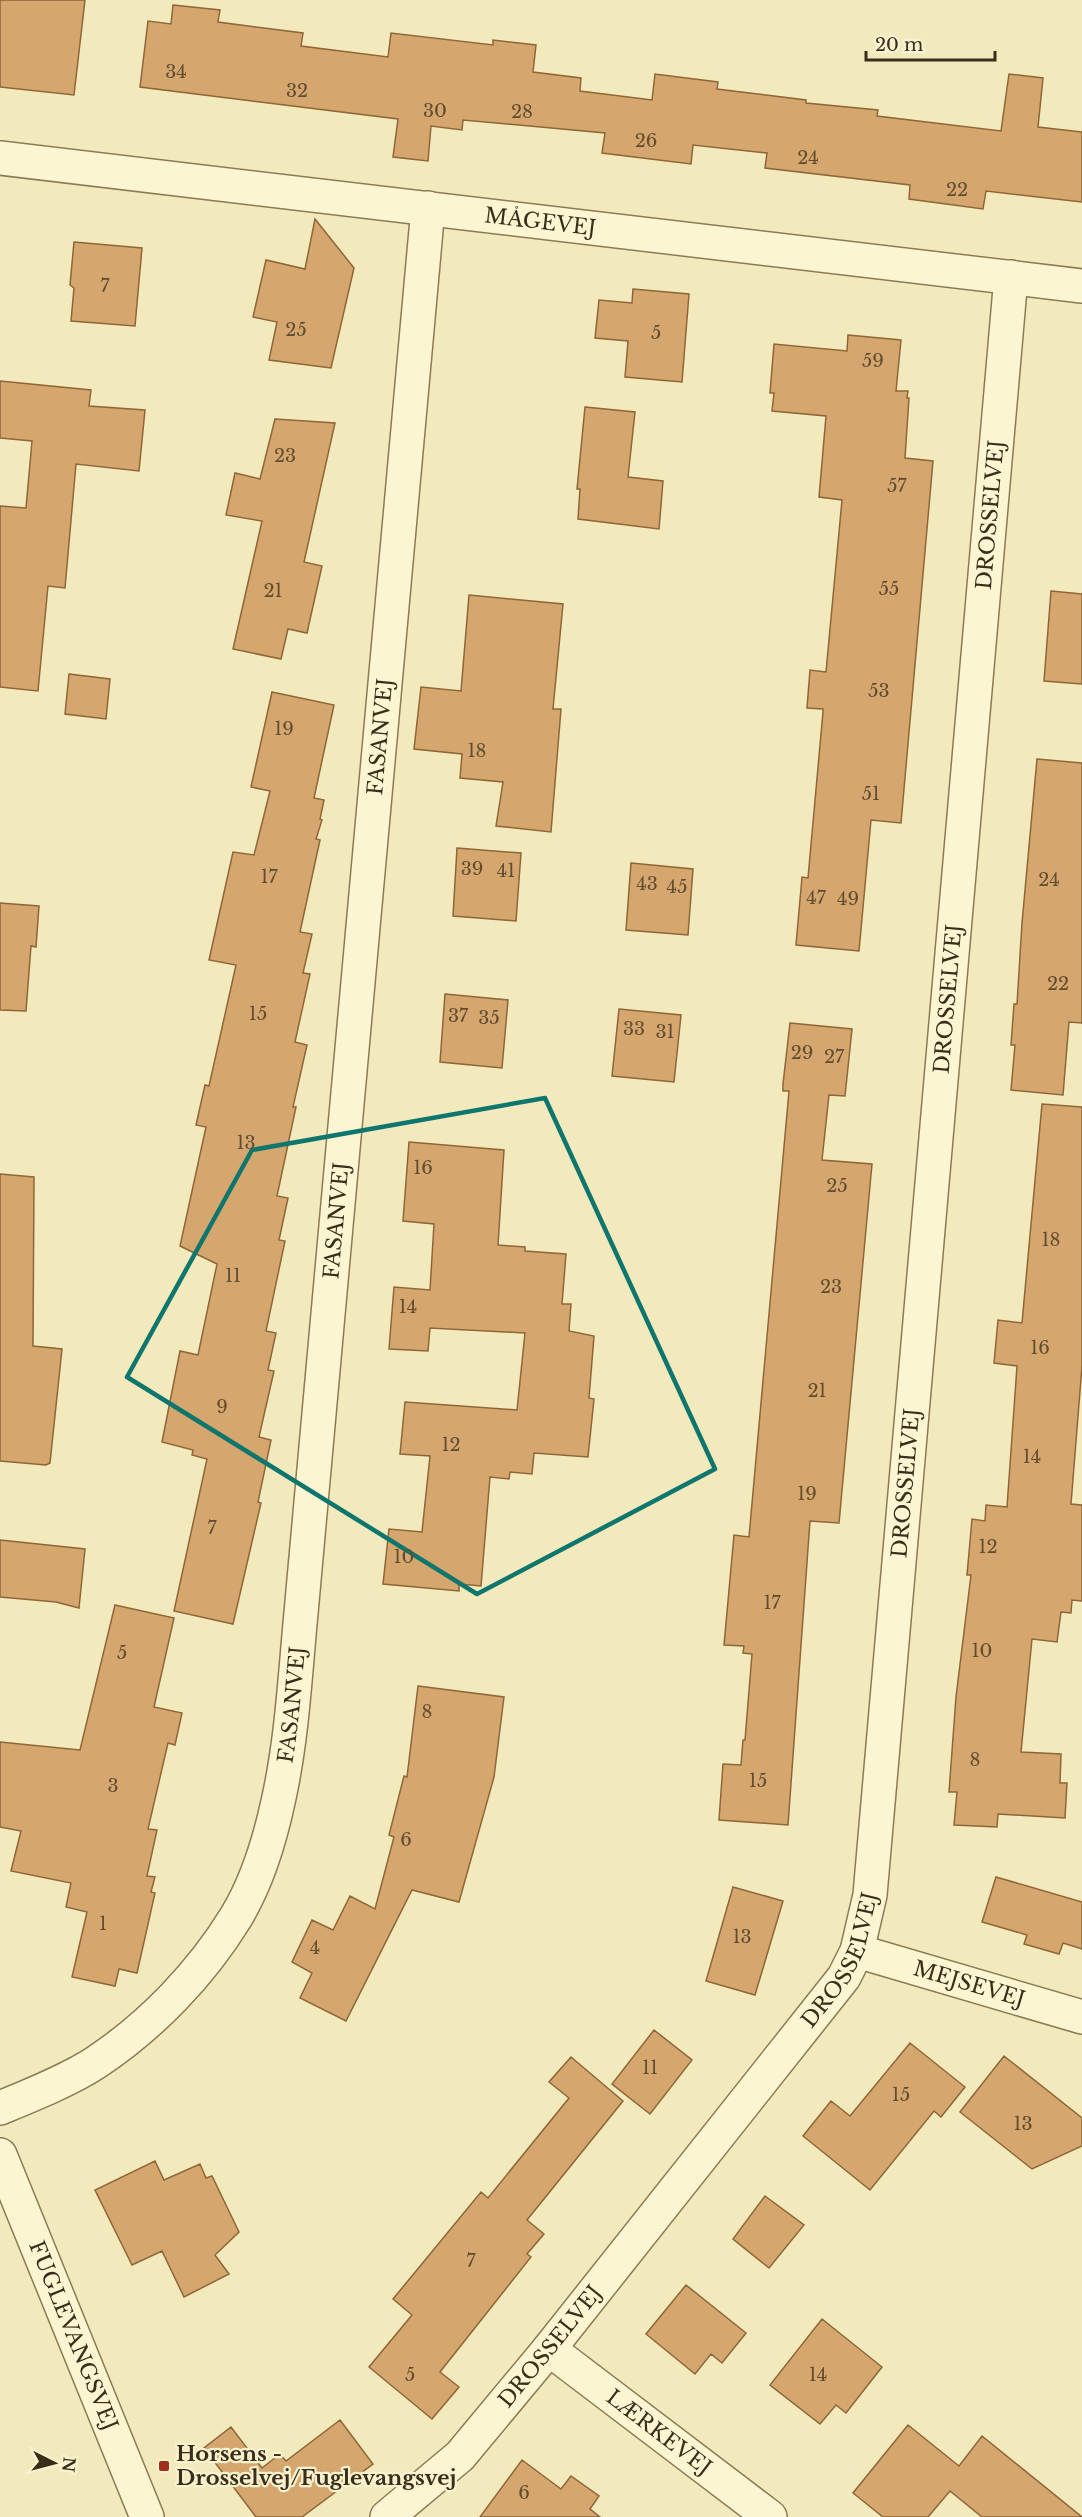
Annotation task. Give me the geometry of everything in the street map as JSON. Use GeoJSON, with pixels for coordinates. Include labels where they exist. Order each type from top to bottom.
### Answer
{"type":"FeatureCollection","features":[{"type":"Feature","properties":{"kind":"street","name":"MÅGEVEJ"},"geometry":{"type":"LineString","coordinates":[[0,158],[1082,286]]}},
{"type":"Feature","properties":{"kind":"street","name":"FASANVEJ"},"geometry":{"type":"LineString","coordinates":[[0,2108],[93,2064],[132,2035],[172,1999],[205,1960],[237,1916],[264,1854],[278,1803],[287,1757],[301,1612],[428,208]]}},
{"type":"Feature","properties":{"kind":"street","name":"DROSSELVEJ"},"geometry":{"type":"LineString","coordinates":[[387,2517],[460,2456],[549,2349],[844,1977],[857,1951],[870,1895],[1011,277]]}},
{"type":"Feature","properties":{"kind":"street","name":"MEJSEVEJ"},"geometry":{"type":"LineString","coordinates":[[857,1951],[1082,2017]]}},
{"type":"Feature","properties":{"kind":"street","name":"FUGLEVANGSVEJ"},"geometry":{"type":"LineString","coordinates":[[0,2155],[147,2517]]}},
{"type":"Feature","properties":{"kind":"street","name":"LÆRKEVEJ"},"geometry":{"type":"LineString","coordinates":[[549,2349],[770,2517]]}},
{"type":"Feature","properties":{"kind":"highlighted area"},"geometry":{"type":"Polygon","coordinates":[[[545,1098],[715,1469],[477,1594],[127,1377],[252,1150],[545,1098]]]}},
{"type":"Feature","properties":{"kind":"building"},"geometry":{"type":"Polygon","coordinates":[[[0,0],[85,0],[74,95],[0,87],[0,0]]]}},
{"type":"Feature","properties":{"kind":"building"},"geometry":{"type":"Polygon","coordinates":[[[173,5],[220,10],[218,22],[303,33],[301,46],[388,57],[391,33],[493,45],[493,40],[536,45],[533,72],[581,78],[580,91],[652,100],[655,74],[718,82],[717,89],[806,100],[806,103],[878,110],[877,116],[1001,131],[1009,74],[1043,78],[1038,127],[1082,132],[1082,202],[986,191],[983,209],[909,199],[910,185],[765,168],[767,153],[693,145],[691,164],[602,153],[605,133],[463,120],[462,130],[431,126],[428,161],[393,157],[398,119],[140,87],[148,21],[171,24],[173,5]]]}},
{"type":"Feature","properties":{"kind":"building"},"geometry":{"type":"Polygon","coordinates":[[[315,219],[354,268],[331,368],[269,360],[277,322],[253,317],[266,260],[305,269],[315,219]]]}},
{"type":"Feature","properties":{"kind":"building"},"geometry":{"type":"Polygon","coordinates":[[[74,242],[142,248],[135,326],[71,321],[74,288],[70,285],[74,242]]]}},
{"type":"Feature","properties":{"kind":"building"},"geometry":{"type":"Polygon","coordinates":[[[633,289],[689,294],[682,382],[625,377],[628,341],[595,338],[599,300],[632,303],[633,289]]]}},
{"type":"Feature","properties":{"kind":"building"},"geometry":{"type":"Polygon","coordinates":[[[848,335],[901,340],[896,391],[908,391],[907,398],[909,398],[905,458],[933,461],[901,823],[871,820],[859,951],[796,945],[802,877],[808,878],[823,712],[823,709],[807,708],[810,670],[826,672],[842,500],[819,497],[826,416],[772,411],[774,393],[770,393],[774,344],[847,351],[848,335]]]}},
{"type":"Feature","properties":{"kind":"building"},"geometry":{"type":"Polygon","coordinates":[[[0,381],[91,390],[89,406],[145,410],[139,471],[76,464],[65,588],[48,586],[38,691],[0,687],[0,506],[26,508],[32,441],[0,438],[0,381]]]}},
{"type":"Feature","properties":{"kind":"building"},"geometry":{"type":"Polygon","coordinates":[[[585,407],[635,412],[628,477],[663,481],[659,529],[578,519],[580,489],[577,489],[585,407]]]}},
{"type":"Feature","properties":{"kind":"building"},"geometry":{"type":"Polygon","coordinates":[[[275,419],[335,423],[304,562],[322,566],[307,633],[288,629],[281,659],[233,649],[262,521],[226,515],[235,473],[260,479],[275,419]]]}},
{"type":"Feature","properties":{"kind":"building"},"geometry":{"type":"Polygon","coordinates":[[[1051,591],[1082,594],[1082,684],[1044,681],[1051,591]]]}},
{"type":"Feature","properties":{"kind":"building"},"geometry":{"type":"Polygon","coordinates":[[[469,595],[563,604],[553,709],[561,709],[551,832],[496,826],[503,782],[460,778],[462,754],[414,749],[421,687],[461,691],[469,595]]]}},
{"type":"Feature","properties":{"kind":"building"},"geometry":{"type":"Polygon","coordinates":[[[69,674],[110,679],[106,719],[65,714],[69,674]]]}},
{"type":"Feature","properties":{"kind":"building"},"geometry":{"type":"Polygon","coordinates":[[[272,692],[334,705],[314,798],[324,800],[320,819],[322,820],[316,839],[320,840],[300,932],[312,934],[303,973],[310,974],[295,1042],[307,1045],[277,1196],[288,1198],[279,1240],[285,1241],[266,1331],[276,1333],[268,1370],[274,1371],[259,1437],[271,1440],[258,1502],[261,1503],[233,1624],[174,1611],[207,1459],[192,1455],[193,1450],[162,1442],[180,1351],[198,1355],[217,1264],[180,1246],[206,1127],[196,1125],[205,1085],[209,1086],[236,965],[209,960],[233,852],[254,855],[270,791],[251,787],[272,692]]]}},
{"type":"Feature","properties":{"kind":"building"},"geometry":{"type":"Polygon","coordinates":[[[1037,759],[1082,763],[1082,1023],[1069,1022],[1063,1095],[1011,1090],[1015,1045],[1011,1045],[1014,1004],[1017,1004],[1037,759]]]}},
{"type":"Feature","properties":{"kind":"building"},"geometry":{"type":"Polygon","coordinates":[[[457,848],[521,853],[516,921],[453,916],[457,848]]]}},
{"type":"Feature","properties":{"kind":"building"},"geometry":{"type":"Polygon","coordinates":[[[631,863],[693,869],[688,935],[626,930],[631,863]]]}},
{"type":"Feature","properties":{"kind":"building"},"geometry":{"type":"Polygon","coordinates":[[[0,903],[39,906],[36,947],[31,946],[26,1011],[0,1010],[0,903]]]}},
{"type":"Feature","properties":{"kind":"building"},"geometry":{"type":"Polygon","coordinates":[[[445,994],[508,1000],[502,1068],[440,1062],[445,994]]]}},
{"type":"Feature","properties":{"kind":"building"},"geometry":{"type":"Polygon","coordinates":[[[619,1009],[681,1015],[674,1082],[612,1076],[619,1009]]]}},
{"type":"Feature","properties":{"kind":"building"},"geometry":{"type":"Polygon","coordinates":[[[790,1023],[852,1029],[845,1096],[829,1095],[822,1160],[872,1164],[839,1523],[810,1521],[788,1825],[719,1820],[723,1764],[741,1765],[743,1740],[745,1740],[752,1654],[743,1653],[744,1646],[724,1645],[734,1535],[749,1537],[789,1091],[783,1091],[783,1084],[790,1023]]]}},
{"type":"Feature","properties":{"kind":"building"},"geometry":{"type":"Polygon","coordinates":[[[1042,1104],[1082,1107],[1082,1366],[1071,1504],[1082,1505],[1082,1601],[1072,1600],[1071,1613],[1061,1612],[1057,1642],[1032,1639],[1021,1752],[1061,1754],[1060,1783],[1067,1783],[1065,1818],[998,1814],[997,1827],[954,1825],[957,1792],[949,1792],[956,1697],[971,1575],[967,1575],[972,1519],[985,1521],[986,1505],[1007,1507],[1017,1366],[994,1363],[998,1320],[1022,1323],[1042,1104]]]}},
{"type":"Feature","properties":{"kind":"building"},"geometry":{"type":"Polygon","coordinates":[[[409,1142],[504,1150],[498,1245],[525,1247],[525,1251],[566,1254],[562,1304],[571,1304],[569,1331],[594,1336],[589,1398],[594,1399],[588,1457],[534,1453],[532,1474],[510,1472],[509,1479],[490,1477],[481,1586],[459,1584],[459,1591],[383,1584],[389,1529],[422,1532],[430,1456],[400,1454],[405,1402],[517,1410],[525,1333],[430,1328],[428,1351],[389,1349],[394,1287],[430,1290],[434,1224],[403,1221],[409,1142]]]}},
{"type":"Feature","properties":{"kind":"building"},"geometry":{"type":"Polygon","coordinates":[[[0,1174],[34,1177],[33,1346],[62,1349],[50,1463],[46,1465],[0,1461],[0,1174]]]}},
{"type":"Feature","properties":{"kind":"building"},"geometry":{"type":"Polygon","coordinates":[[[0,1540],[85,1549],[79,1608],[56,1602],[0,1597],[0,1540]]]}},
{"type":"Feature","properties":{"kind":"building"},"geometry":{"type":"Polygon","coordinates":[[[115,1605],[174,1618],[154,1707],[182,1713],[175,1745],[168,1743],[148,1829],[157,1830],[147,1876],[155,1877],[151,1892],[155,1893],[137,1973],[119,1969],[115,1986],[72,1977],[87,1912],[66,1907],[71,1883],[11,1871],[21,1831],[0,1827],[0,1742],[80,1750],[115,1605]]]}},
{"type":"Feature","properties":{"kind":"building"},"geometry":{"type":"Polygon","coordinates":[[[418,1686],[504,1697],[494,1777],[459,1902],[412,1890],[346,2021],[300,1998],[312,1973],[292,1962],[312,1920],[333,1930],[350,1896],[375,1909],[394,1837],[389,1835],[404,1776],[407,1777],[418,1686]]]}},
{"type":"Feature","properties":{"kind":"building"},"geometry":{"type":"Polygon","coordinates":[[[996,1877],[1082,1902],[1082,1949],[1063,1943],[1059,1954],[1024,1944],[1027,1935],[982,1922],[996,1877]]]}},
{"type":"Feature","properties":{"kind":"building"},"geometry":{"type":"Polygon","coordinates":[[[733,1887],[783,1901],[755,1995],[706,1981],[733,1887]]]}},
{"type":"Feature","properties":{"kind":"building"},"geometry":{"type":"Polygon","coordinates":[[[654,2030],[692,2060],[650,2114],[612,2084],[654,2030]]]}},
{"type":"Feature","properties":{"kind":"building"},"geometry":{"type":"Polygon","coordinates":[[[910,2043],[965,2087],[941,2117],[934,2111],[870,2190],[803,2136],[831,2101],[850,2116],[910,2043]]]}},
{"type":"Feature","properties":{"kind":"building"},"geometry":{"type":"Polygon","coordinates":[[[1004,2056],[1082,2118],[1082,2146],[1032,2169],[960,2112],[1004,2056]]]}},
{"type":"Feature","properties":{"kind":"building"},"geometry":{"type":"Polygon","coordinates":[[[571,2057],[623,2101],[527,2220],[544,2234],[527,2254],[531,2257],[440,2372],[459,2387],[432,2419],[369,2367],[412,2315],[393,2299],[481,2192],[488,2198],[569,2098],[549,2082],[571,2057]]]}},
{"type":"Feature","properties":{"kind":"building"},"geometry":{"type":"Polygon","coordinates":[[[155,2161],[164,2180],[200,2164],[206,2178],[212,2176],[239,2232],[215,2255],[229,2274],[184,2297],[162,2251],[132,2265],[95,2190],[155,2161]]]}},
{"type":"Feature","properties":{"kind":"building"},"geometry":{"type":"Polygon","coordinates":[[[765,2196],[804,2225],[769,2268],[733,2239],[765,2196]]]}},
{"type":"Feature","properties":{"kind":"building"},"geometry":{"type":"Polygon","coordinates":[[[686,2285],[746,2333],[722,2363],[711,2354],[695,2374],[646,2334],[686,2285]]]}},
{"type":"Feature","properties":{"kind":"building"},"geometry":{"type":"Polygon","coordinates":[[[822,2319],[882,2367],[846,2413],[836,2405],[820,2424],[770,2385],[822,2319]]]}},
{"type":"Feature","properties":{"kind":"building"},"geometry":{"type":"Polygon","coordinates":[[[340,2420],[373,2464],[302,2517],[256,2517],[204,2448],[231,2427],[262,2468],[280,2454],[286,2461],[340,2420]]]}},
{"type":"Feature","properties":{"kind":"building"},"geometry":{"type":"Polygon","coordinates":[[[908,2425],[959,2466],[982,2436],[1082,2517],[982,2517],[950,2491],[928,2517],[883,2517],[853,2493],[908,2425]]]}},
{"type":"Feature","properties":{"kind":"building"},"geometry":{"type":"Polygon","coordinates":[[[522,2460],[561,2489],[571,2476],[599,2496],[590,2509],[600,2517],[480,2517],[522,2460]]]}},
{"type":"Feature","properties":{"kind":"place","name":"Horsens - Drosselvej/Fuglevangsvej"},"geometry":{"type":"Point","coordinates":[164,2466]}}]}
